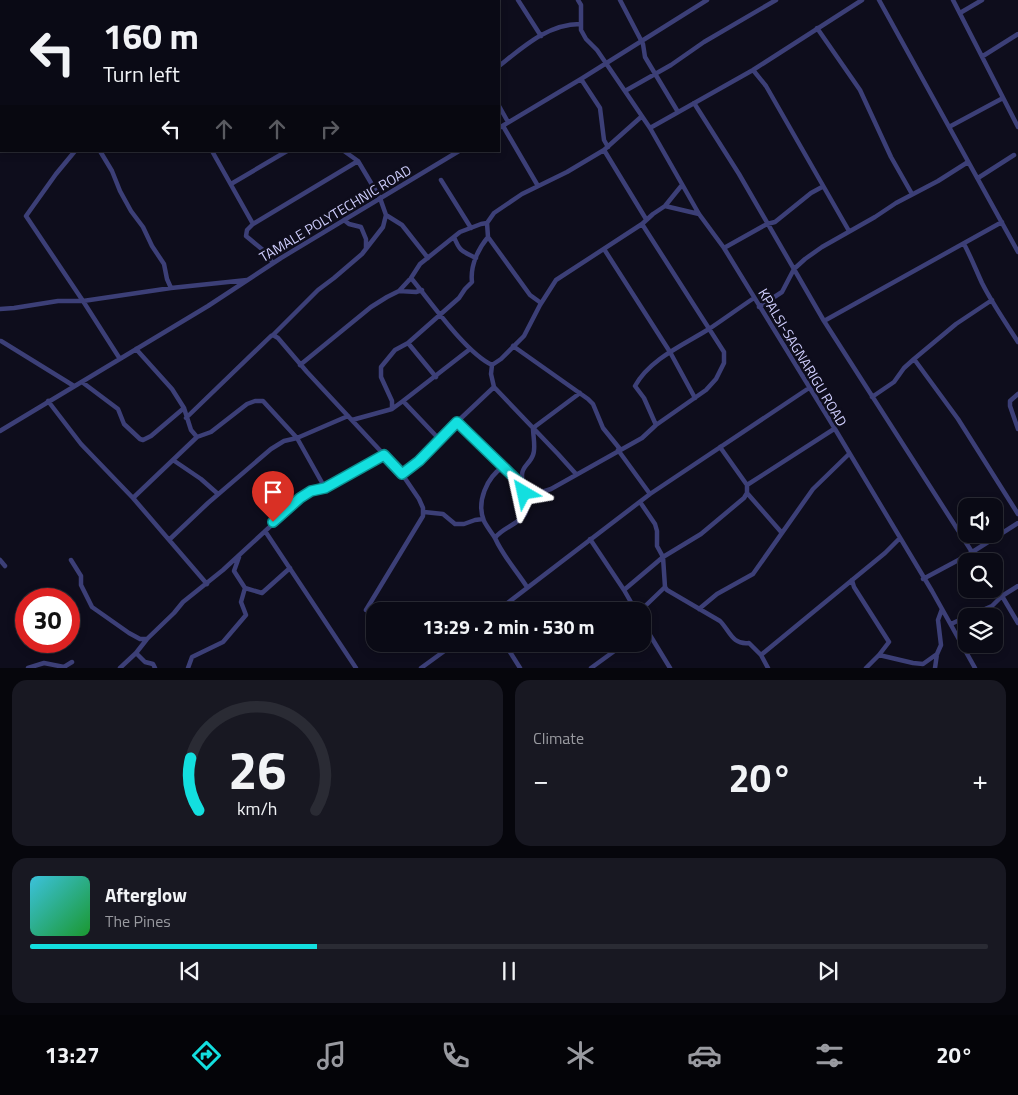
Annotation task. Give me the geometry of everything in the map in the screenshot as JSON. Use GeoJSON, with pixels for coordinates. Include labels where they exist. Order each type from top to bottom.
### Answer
{"type":"FeatureCollection","features":[{"type":"Feature","properties":{"kind":"street"},"geometry":{"type":"LineString","coordinates":[[518,0],[541,36]]}},
{"type":"Feature","properties":{"kind":"street"},"geometry":{"type":"LineString","coordinates":[[500,65],[560,25],[580,24],[581,5],[578,0]]}},
{"type":"Feature","properties":{"kind":"street"},"geometry":{"type":"LineString","coordinates":[[620,0],[641,40],[645,57],[654,75],[678,112]]}},
{"type":"Feature","properties":{"kind":"street"},"geometry":{"type":"LineString","coordinates":[[538,186],[501,127],[707,0]]}},
{"type":"Feature","properties":{"kind":"street"},"geometry":{"type":"LineString","coordinates":[[625,92],[672,65],[704,42],[776,0]]}},
{"type":"Feature","properties":{"kind":"street"},"geometry":{"type":"LineString","coordinates":[[650,128],[753,70],[862,0]]}},
{"type":"Feature","properties":{"kind":"street"},"geometry":{"type":"LineString","coordinates":[[879,0],[1018,252]]}},
{"type":"Feature","properties":{"kind":"street"},"geometry":{"type":"LineString","coordinates":[[953,0],[1018,127]]}},
{"type":"Feature","properties":{"kind":"street"},"geometry":{"type":"LineString","coordinates":[[960,13],[982,0]]}},
{"type":"Feature","properties":{"kind":"street","name":"KPALSI-SAGNARIGU ROAD"},"geometry":{"type":"LineString","coordinates":[[580,24],[586,39],[597,50],[650,128],[699,214],[724,248],[900,538],[975,668]]}},
{"type":"Feature","properties":{"kind":"street"},"geometry":{"type":"LineString","coordinates":[[817,28],[860,90],[891,157],[912,194]]}},
{"type":"Feature","properties":{"kind":"street"},"geometry":{"type":"LineString","coordinates":[[983,56],[1018,34]]}},
{"type":"Feature","properties":{"kind":"street"},"geometry":{"type":"LineString","coordinates":[[753,70],[766,86],[822,187],[849,231]]}},
{"type":"Feature","properties":{"kind":"street"},"geometry":{"type":"LineString","coordinates":[[580,79],[600,108],[606,149],[646,219]]}},
{"type":"Feature","properties":{"kind":"street"},"geometry":{"type":"LineString","coordinates":[[949,127],[1003,98]]}},
{"type":"Feature","properties":{"kind":"street"},"geometry":{"type":"LineString","coordinates":[[694,103],[824,321],[972,552]]}},
{"type":"Feature","properties":{"kind":"street"},"geometry":{"type":"LineString","coordinates":[[500,108],[508,122]]}},
{"type":"Feature","properties":{"kind":"street"},"geometry":{"type":"LineString","coordinates":[[300,365],[371,307],[387,296],[399,291],[411,278],[416,268],[454,236],[460,232],[487,223],[494,213],[522,194],[567,172],[606,149],[641,117]]}},
{"type":"Feature","properties":{"kind":"street"},"geometry":{"type":"LineString","coordinates":[[74,152],[26,216],[120,359]]}},
{"type":"Feature","properties":{"kind":"street"},"geometry":{"type":"LineString","coordinates":[[101,152],[112,171],[120,191],[164,264],[171,288]]}},
{"type":"Feature","properties":{"kind":"street"},"geometry":{"type":"LineString","coordinates":[[213,152],[253,224]]}},
{"type":"Feature","properties":{"kind":"street"},"geometry":{"type":"LineString","coordinates":[[232,184],[285,152]]}},
{"type":"Feature","properties":{"kind":"street"},"geometry":{"type":"LineString","coordinates":[[186,418],[318,290],[334,278],[366,248],[383,227],[386,215],[380,198],[358,161],[345,152]]}},
{"type":"Feature","properties":{"kind":"street","name":"TAMALE POLYTECHNIC ROAD"},"geometry":{"type":"LineString","coordinates":[[0,431],[136,350],[452,153]]}},
{"type":"Feature","properties":{"kind":"street"},"geometry":{"type":"LineString","coordinates":[[978,178],[1014,154]]}},
{"type":"Feature","properties":{"kind":"street"},"geometry":{"type":"LineString","coordinates":[[273,263],[263,250],[246,236],[247,230],[253,224],[358,161]]}},
{"type":"Feature","properties":{"kind":"street"},"geometry":{"type":"LineString","coordinates":[[759,307],[782,292],[794,269],[805,259],[849,231],[876,218],[885,210],[968,162]]}},
{"type":"Feature","properties":{"kind":"street"},"geometry":{"type":"LineString","coordinates":[[440,180],[471,228]]}},
{"type":"Feature","properties":{"kind":"street"},"geometry":{"type":"LineString","coordinates":[[576,474],[494,387],[491,374],[492,365],[501,359],[524,336],[541,303],[556,280],[642,224],[665,206],[682,185]]}},
{"type":"Feature","properties":{"kind":"street"},"geometry":{"type":"LineString","coordinates":[[724,248],[767,224],[776,222],[811,193],[822,187]]}},
{"type":"Feature","properties":{"kind":"street"},"geometry":{"type":"LineString","coordinates":[[665,206],[699,214]]}},
{"type":"Feature","properties":{"kind":"street"},"geometry":{"type":"LineString","coordinates":[[386,215],[402,225],[428,258]]}},
{"type":"Feature","properties":{"kind":"street"},"geometry":{"type":"LineString","coordinates":[[344,220],[363,230],[366,248]]}},
{"type":"Feature","properties":{"kind":"street"},"geometry":{"type":"LineString","coordinates":[[824,321],[1002,222]]}},
{"type":"Feature","properties":{"kind":"street"},"geometry":{"type":"LineString","coordinates":[[487,223],[488,237],[530,295],[541,303]]}},
{"type":"Feature","properties":{"kind":"street"},"geometry":{"type":"LineString","coordinates":[[457,422],[522,485],[534,493],[551,489],[619,449],[642,438],[656,425],[706,390],[716,380],[724,363],[724,352],[642,224]]}},
{"type":"Feature","properties":{"kind":"street"},"geometry":{"type":"LineString","coordinates":[[454,236],[458,249],[476,258]]}},
{"type":"Feature","properties":{"kind":"street"},"geometry":{"type":"LineString","coordinates":[[392,410],[392,401],[380,377],[382,367],[395,350],[408,343],[459,298],[472,282],[476,258],[481,246],[488,237]]}},
{"type":"Feature","properties":{"kind":"street"},"geometry":{"type":"LineString","coordinates":[[964,244],[981,281],[1018,342]]}},
{"type":"Feature","properties":{"kind":"street"},"geometry":{"type":"LineString","coordinates":[[604,249],[670,352],[695,398]]}},
{"type":"Feature","properties":{"kind":"street"},"geometry":{"type":"LineString","coordinates":[[411,278],[470,348],[482,360],[492,365]]}},
{"type":"Feature","properties":{"kind":"street"},"geometry":{"type":"LineString","coordinates":[[0,309],[58,301],[83,301],[171,288],[249,280]]}},
{"type":"Feature","properties":{"kind":"street"},"geometry":{"type":"LineString","coordinates":[[399,291],[416,292],[422,290]]}},
{"type":"Feature","properties":{"kind":"street"},"geometry":{"type":"LineString","coordinates":[[656,425],[644,398],[636,386],[640,378],[670,352],[754,298]]}},
{"type":"Feature","properties":{"kind":"street"},"geometry":{"type":"LineString","coordinates":[[872,397],[894,382],[904,368],[956,324],[992,300]]}},
{"type":"Feature","properties":{"kind":"street"},"geometry":{"type":"LineString","coordinates":[[273,335],[402,474],[419,499],[424,512]]}},
{"type":"Feature","properties":{"kind":"street"},"geometry":{"type":"LineString","coordinates":[[1,341],[74,386]]}},
{"type":"Feature","properties":{"kind":"street"},"geometry":{"type":"LineString","coordinates":[[408,343],[436,377]]}},
{"type":"Feature","properties":{"kind":"street"},"geometry":{"type":"LineString","coordinates":[[513,346],[593,404],[603,428],[650,494]]}},
{"type":"Feature","properties":{"kind":"street"},"geometry":{"type":"LineString","coordinates":[[352,420],[392,410],[436,377],[470,348]]}},
{"type":"Feature","properties":{"kind":"street"},"geometry":{"type":"LineString","coordinates":[[136,350],[172,389],[184,408],[190,430],[197,437]]}},
{"type":"Feature","properties":{"kind":"street"},"geometry":{"type":"LineString","coordinates":[[914,359],[963,427],[1018,514]]}},
{"type":"Feature","properties":{"kind":"street"},"geometry":{"type":"LineString","coordinates":[[82,382],[118,409],[124,424],[140,439],[144,440],[151,436],[184,408]]}},
{"type":"Feature","properties":{"kind":"street"},"geometry":{"type":"LineString","coordinates":[[402,474],[419,461],[439,439],[494,387]]}},
{"type":"Feature","properties":{"kind":"street"},"geometry":{"type":"LineString","coordinates":[[508,602],[650,494],[809,388]]}},
{"type":"Feature","properties":{"kind":"street"},"geometry":{"type":"LineString","coordinates":[[533,428],[580,393]]}},
{"type":"Feature","properties":{"kind":"street"},"geometry":{"type":"LineString","coordinates":[[1018,394],[1010,401],[1010,406],[1018,429]]}},
{"type":"Feature","properties":{"kind":"street"},"geometry":{"type":"LineString","coordinates":[[133,498],[197,437],[211,432],[247,404],[263,400],[298,438],[325,488]]}},
{"type":"Feature","properties":{"kind":"street"},"geometry":{"type":"LineString","coordinates":[[48,401],[82,444],[133,498],[207,584]]}},
{"type":"Feature","properties":{"kind":"street"},"geometry":{"type":"LineString","coordinates":[[403,401],[439,439]]}},
{"type":"Feature","properties":{"kind":"street"},"geometry":{"type":"LineString","coordinates":[[170,540],[186,521],[271,449],[284,441],[298,438],[348,416]]}},
{"type":"Feature","properties":{"kind":"street"},"geometry":{"type":"LineString","coordinates":[[495,538],[524,516],[527,506],[522,485],[523,469],[534,453],[533,428]]}},
{"type":"Feature","properties":{"kind":"street"},"geometry":{"type":"LineString","coordinates":[[746,485],[834,429]]}},
{"type":"Feature","properties":{"kind":"street"},"geometry":{"type":"LineString","coordinates":[[720,447],[746,485],[748,493],[782,533]]}},
{"type":"Feature","properties":{"kind":"street"},"geometry":{"type":"LineString","coordinates":[[699,608],[717,594],[753,574],[813,488],[849,454]]}},
{"type":"Feature","properties":{"kind":"street"},"geometry":{"type":"LineString","coordinates":[[120,668],[174,614],[182,602],[207,584],[300,498],[311,491],[325,488],[384,455]]}},
{"type":"Feature","properties":{"kind":"street"},"geometry":{"type":"LineString","coordinates":[[173,460],[218,494]]}},
{"type":"Feature","properties":{"kind":"street"},"geometry":{"type":"LineString","coordinates":[[503,467],[495,472],[485,491],[482,501],[483,519],[506,560],[517,571],[527,587]]}},
{"type":"Feature","properties":{"kind":"street"},"geometry":{"type":"LineString","coordinates":[[624,590],[663,557],[700,534],[748,493]]}},
{"type":"Feature","properties":{"kind":"street"},"geometry":{"type":"LineString","coordinates":[[640,502],[655,524],[657,546],[663,557],[665,587],[720,621],[738,643],[749,643],[761,654],[768,668]]}},
{"type":"Feature","properties":{"kind":"street"},"geometry":{"type":"LineString","coordinates":[[424,512],[443,514],[455,524],[464,524],[483,519]]}},
{"type":"Feature","properties":{"kind":"street"},"geometry":{"type":"LineString","coordinates":[[371,602],[424,512]]}},
{"type":"Feature","properties":{"kind":"street"},"geometry":{"type":"LineString","coordinates":[[923,579],[972,552],[1018,523]]}},
{"type":"Feature","properties":{"kind":"street"},"geometry":{"type":"LineString","coordinates":[[265,531],[356,668]]}},
{"type":"Feature","properties":{"kind":"street"},"geometry":{"type":"LineString","coordinates":[[761,654],[886,553],[900,538]]}},
{"type":"Feature","properties":{"kind":"street"},"geometry":{"type":"LineString","coordinates":[[590,539],[631,602]]}},
{"type":"Feature","properties":{"kind":"street"},"geometry":{"type":"LineString","coordinates":[[240,554],[234,571],[245,588],[262,593],[290,568]]}},
{"type":"Feature","properties":{"kind":"street"},"geometry":{"type":"LineString","coordinates":[[0,560],[4,566]]}},
{"type":"Feature","properties":{"kind":"street"},"geometry":{"type":"LineString","coordinates":[[71,560],[81,576],[81,586],[92,607],[129,633],[140,639],[147,639]]}},
{"type":"Feature","properties":{"kind":"street"},"geometry":{"type":"LineString","coordinates":[[852,580],[854,587],[889,642],[866,668]]}},
{"type":"Feature","properties":{"kind":"street"},"geometry":{"type":"LineString","coordinates":[[1003,595],[1018,586]]}},
{"type":"Feature","properties":{"kind":"street"},"geometry":{"type":"LineString","coordinates":[[649,602],[665,587]]}},
{"type":"Feature","properties":{"kind":"street"},"geometry":{"type":"LineString","coordinates":[[188,668],[192,657],[223,642],[246,615],[241,602],[245,588]]}},
{"type":"Feature","properties":{"kind":"street"},"geometry":{"type":"LineString","coordinates":[[988,608],[1000,598]]}},
{"type":"Feature","properties":{"kind":"street"},"geometry":{"type":"LineString","coordinates":[[1003,598],[1018,623]]}},
{"type":"Feature","properties":{"kind":"street"},"geometry":{"type":"LineString","coordinates":[[935,668],[937,654],[941,645],[938,620],[942,609]]}},
{"type":"Feature","properties":{"kind":"street"},"geometry":{"type":"LineString","coordinates":[[951,624],[958,621]]}},
{"type":"Feature","properties":{"kind":"street"},"geometry":{"type":"LineString","coordinates":[[651,640],[670,668]]}},
{"type":"Feature","properties":{"kind":"street"},"geometry":{"type":"LineString","coordinates":[[421,668],[443,652]]}},
{"type":"Feature","properties":{"kind":"street"},"geometry":{"type":"LineString","coordinates":[[510,652],[520,668]]}},
{"type":"Feature","properties":{"kind":"street"},"geometry":{"type":"LineString","coordinates":[[591,668],[613,652]]}},
{"type":"Feature","properties":{"kind":"street"},"geometry":{"type":"LineString","coordinates":[[136,653],[146,662],[153,664],[155,668]]}},
{"type":"Feature","properties":{"kind":"street"},"geometry":{"type":"LineString","coordinates":[[879,655],[923,664],[937,654]]}},
{"type":"Feature","properties":{"kind":"street"},"geometry":{"type":"LineString","coordinates":[[28,668],[44,663],[64,667],[72,662]]}},
{"type":"Feature","properties":{"kind":"route"},"geometry":{"type":"LineString","coordinates":[[273,522],[300,498],[311,491],[325,488],[384,455],[402,474],[419,461],[457,422],[522,485],[524,493]]}}]}
